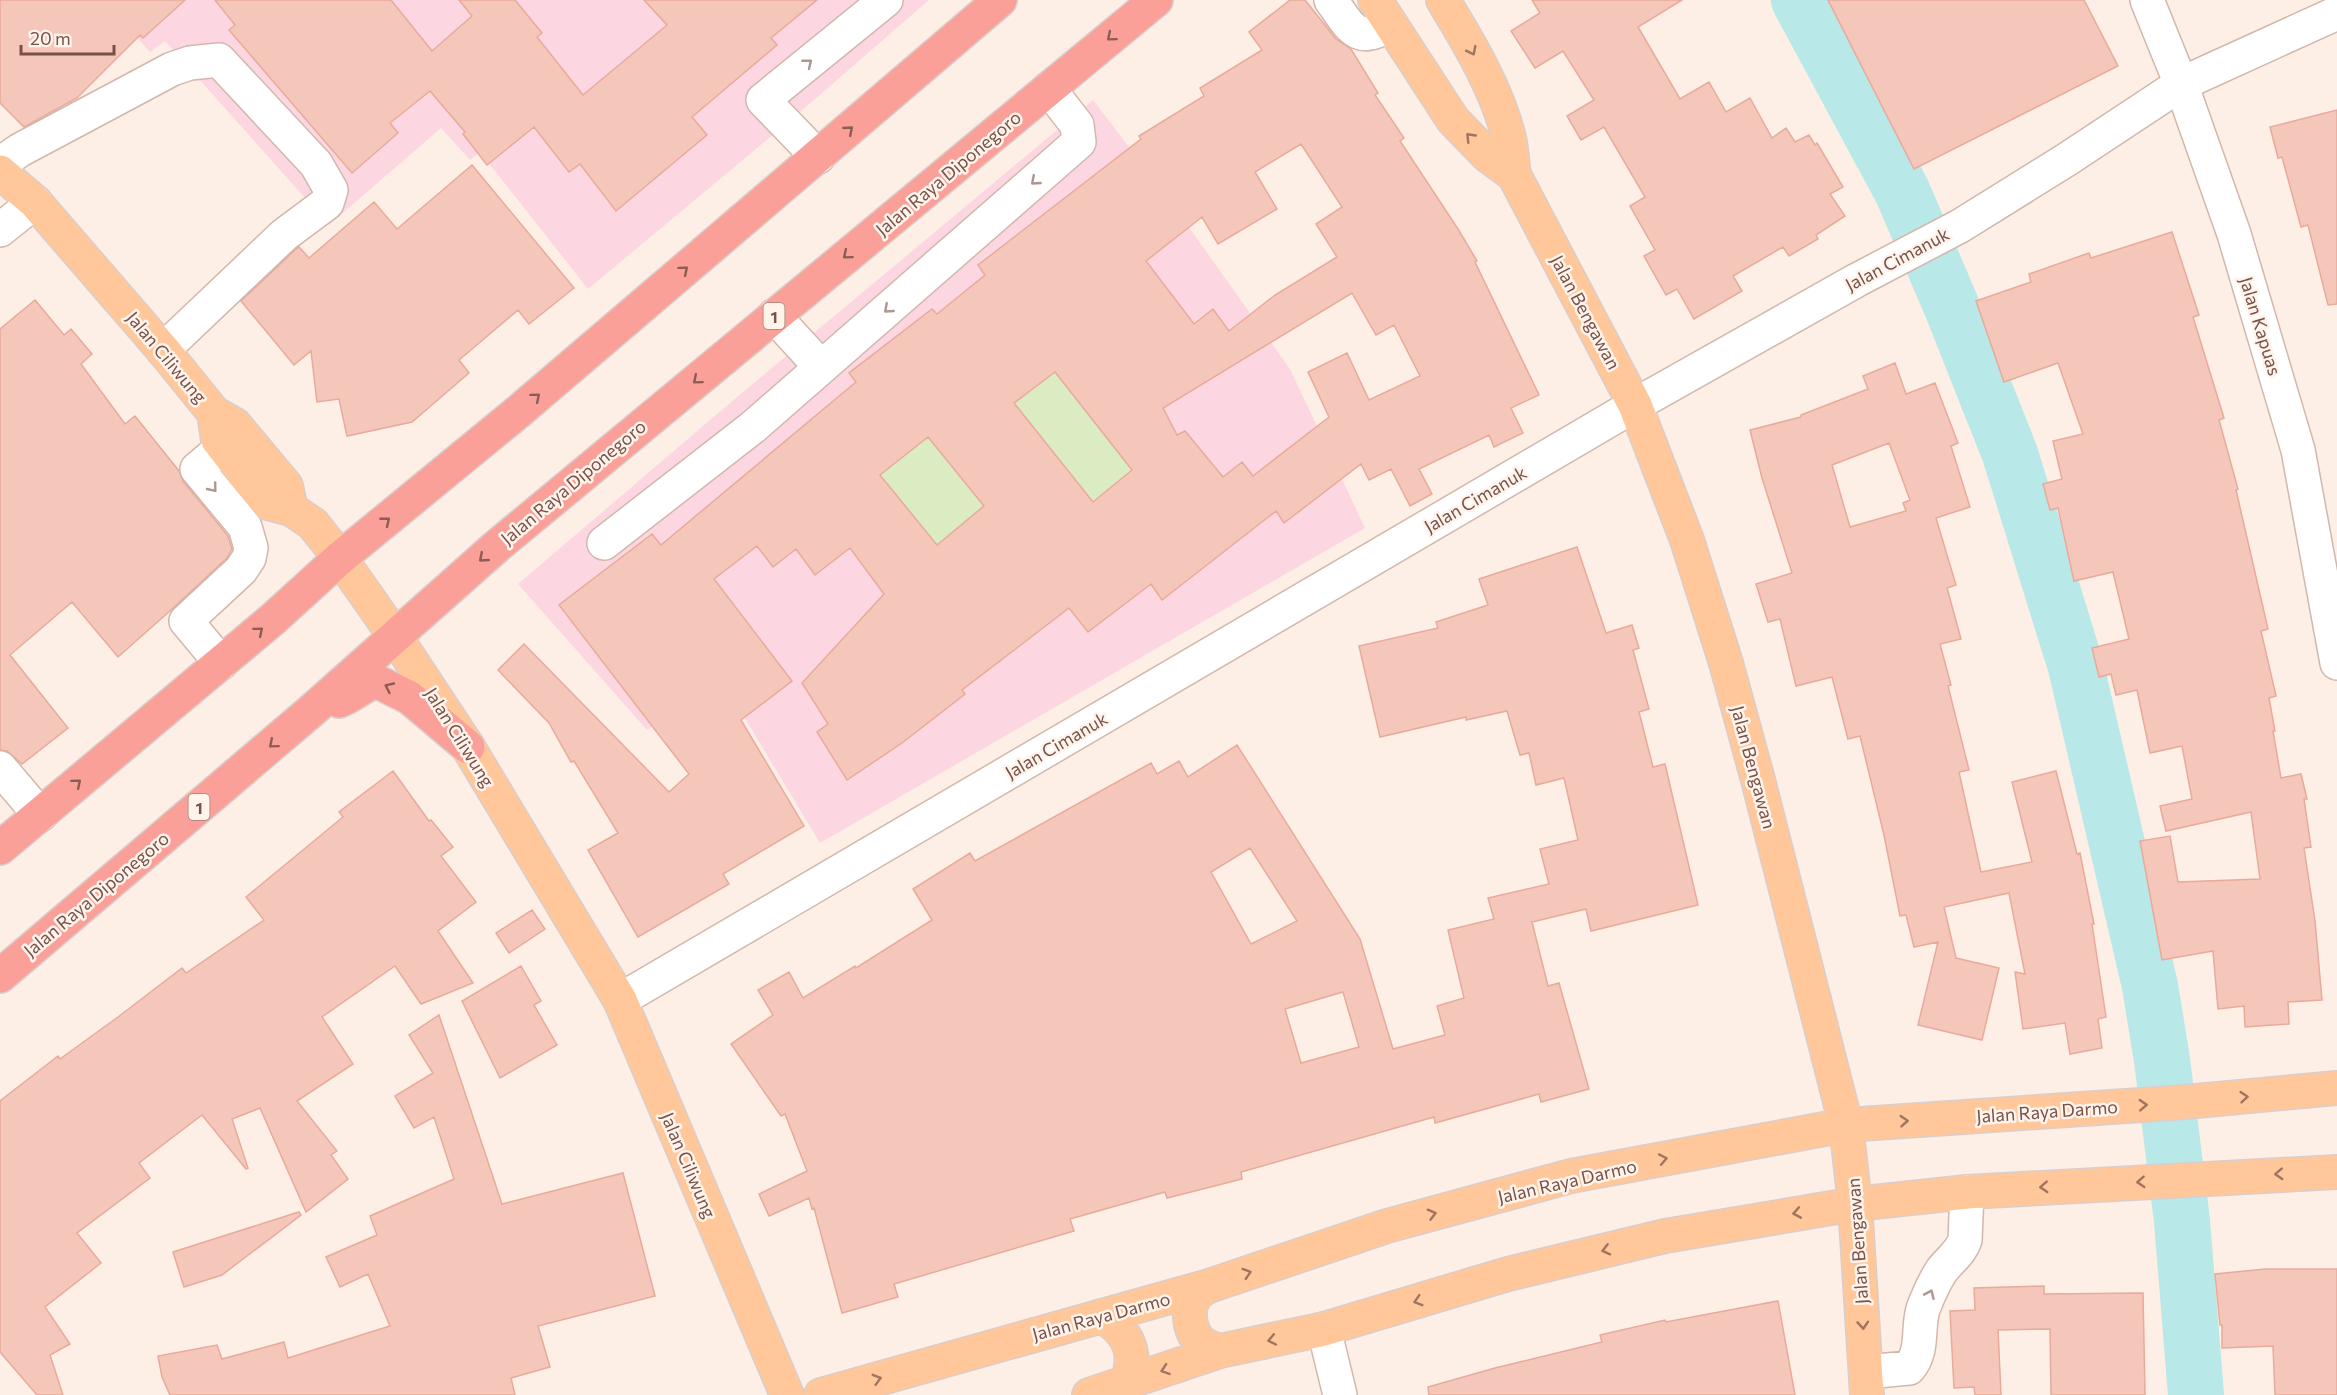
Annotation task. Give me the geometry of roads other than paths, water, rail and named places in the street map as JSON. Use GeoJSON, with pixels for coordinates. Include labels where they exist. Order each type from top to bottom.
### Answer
{"type":"FeatureCollection","features":[{"type":"Feature","properties":{"kind":"highway"},"geometry":{"type":"LineString","coordinates":[[0,848],[273,619],[340,558],[518,412],[1000,0]]}},
{"type":"Feature","properties":{"kind":"highway","name":"Jalan Raya Diponegoro"},"geometry":{"type":"LineString","coordinates":[[0,976],[310,712],[394,635],[497,546],[1156,0]]}},
{"type":"Feature","properties":{"kind":"highway"},"geometry":{"type":"LineString","coordinates":[[310,712],[349,697],[363,686],[376,681],[410,698],[468,747]]}},
{"type":"Feature","properties":{"kind":"main road","name":"Jalan Bengawan"},"geometry":{"type":"LineString","coordinates":[[1443,0],[1460,27],[1497,102],[1510,140],[1514,175],[1635,405],[1687,540],[1726,663],[1846,1125],[1855,1204],[1867,1384]]}},
{"type":"Feature","properties":{"kind":"main road","name":"Jalan Bengawan"},"geometry":{"type":"LineString","coordinates":[[1383,11],[1453,120],[1487,155],[1514,175]]}},
{"type":"Feature","properties":{"kind":"main road","name":"Jalan Ciliwung"},"geometry":{"type":"LineString","coordinates":[[0,172],[35,202],[214,412],[235,425],[286,486],[291,509],[313,524],[340,558],[468,747],[620,1000],[787,1395]]}},
{"type":"Feature","properties":{"kind":"main road"},"geometry":{"type":"LineString","coordinates":[[214,412],[218,440],[223,447],[268,503],[291,509]]}},
{"type":"Feature","properties":{"kind":"main road","name":"Jalan Raya Darmo"},"geometry":{"type":"LineString","coordinates":[[821,1395],[1209,1286],[1386,1227],[1570,1176],[1846,1125],[2185,1102],[2337,1088]]}},
{"type":"Feature","properties":{"kind":"main road"},"geometry":{"type":"LineString","coordinates":[[1089,1395],[1220,1351],[1324,1329],[1508,1274],[1665,1236],[1855,1204],[1967,1191],[2337,1172]]}},
{"type":"Feature","properties":{"kind":"main road"},"geometry":{"type":"LineString","coordinates":[[1209,1286],[1192,1300],[1191,1324],[1198,1340],[1220,1351]]}},
{"type":"Feature","properties":{"kind":"main road"},"geometry":{"type":"LineString","coordinates":[[1101,1316],[1112,1322],[1127,1339],[1132,1358],[1131,1374],[1126,1383]]}},
{"type":"Feature","properties":{"kind":"street"},"geometry":{"type":"LineString","coordinates":[[818,157],[763,100],[886,0]]}},
{"type":"Feature","properties":{"kind":"street"},"geometry":{"type":"LineString","coordinates":[[1331,0],[1352,30],[1362,34],[1374,33],[1383,11]]}},
{"type":"Feature","properties":{"kind":"street","name":"Jalan Kapuas"},"geometry":{"type":"LineString","coordinates":[[2147,0],[2181,84],[2234,234],[2298,450],[2337,663]]}},
{"type":"Feature","properties":{"kind":"street","name":"Jalan Cimanuk"},"geometry":{"type":"LineString","coordinates":[[620,1000],[1635,405],[1857,280],[1960,226],[2181,84],[2337,13]]}},
{"type":"Feature","properties":{"kind":"street"},"geometry":{"type":"LineString","coordinates":[[0,164],[20,150],[172,69],[190,63],[219,60],[316,164],[331,190],[327,203],[284,235],[163,350]]}},
{"type":"Feature","properties":{"kind":"street"},"geometry":{"type":"LineString","coordinates":[[604,543],[753,428],[1079,142],[1077,125],[1049,88]]}},
{"type":"Feature","properties":{"kind":"street"},"geometry":{"type":"LineString","coordinates":[[0,230],[35,202]]}},
{"type":"Feature","properties":{"kind":"street"},"geometry":{"type":"LineString","coordinates":[[774,316],[821,367]]}},
{"type":"Feature","properties":{"kind":"street"},"geometry":{"type":"LineString","coordinates":[[221,663],[186,621],[241,570],[249,558],[251,548],[244,527],[198,469],[223,447]]}},
{"type":"Feature","properties":{"kind":"street"},"geometry":{"type":"LineString","coordinates":[[0,768],[40,815]]}},
{"type":"Feature","properties":{"kind":"street"},"geometry":{"type":"LineString","coordinates":[[1867,1384],[1909,1368],[1916,1359],[1919,1352],[1920,1320],[1924,1307],[1942,1270],[1962,1247],[1965,1240],[1967,1191]]}},
{"type":"Feature","properties":{"kind":"street"},"geometry":{"type":"LineString","coordinates":[[1324,1329],[1340,1395]]}},
{"type":"Feature","properties":{"kind":"waterway"},"geometry":{"type":"LineString","coordinates":[[1799,0],[1902,191],[1951,305],[2010,454],[2076,667],[2150,986],[2162,1060],[2182,1221],[2196,1395]]}}]}
